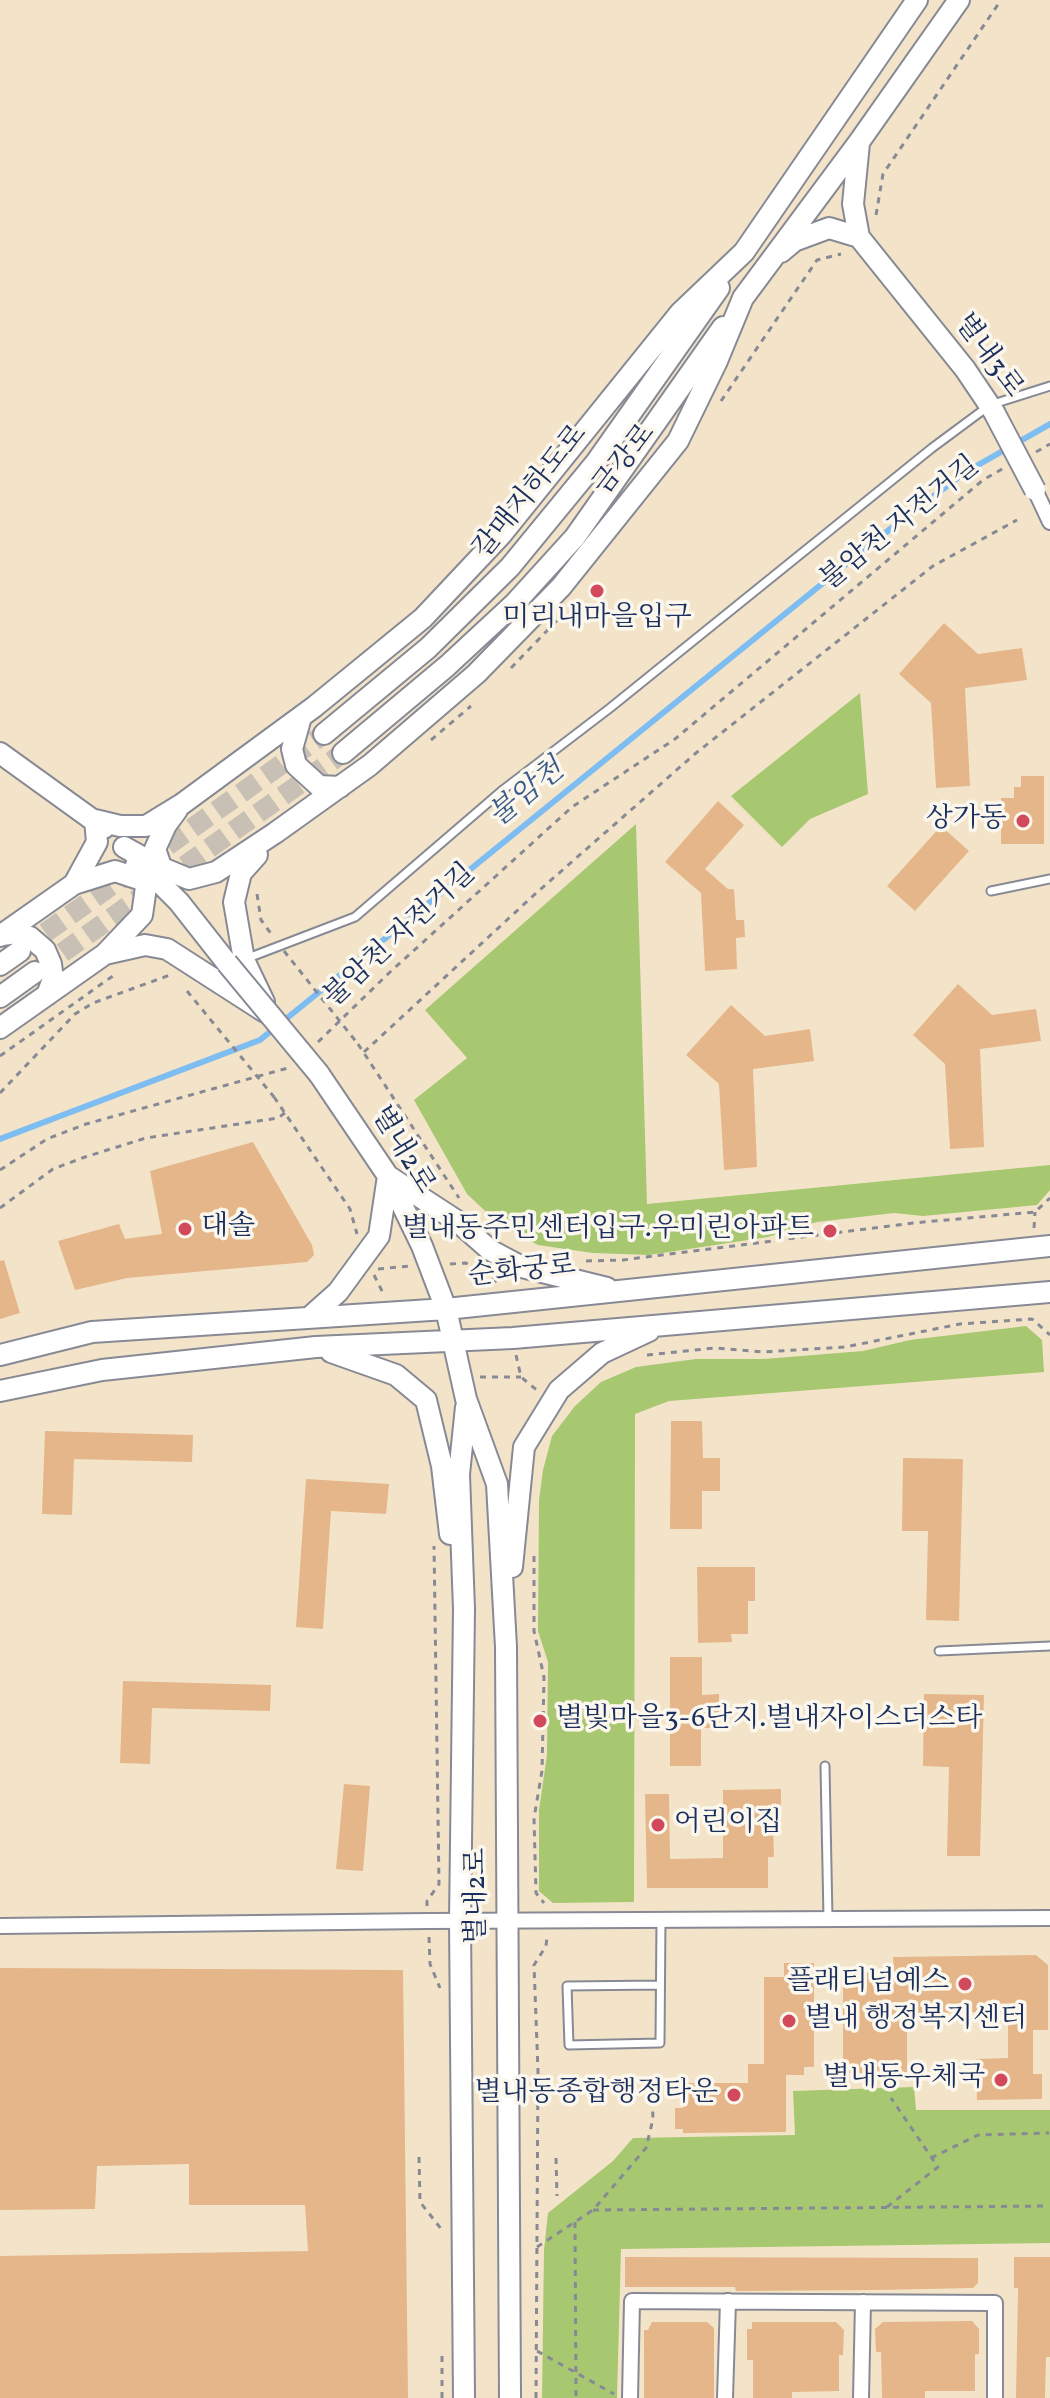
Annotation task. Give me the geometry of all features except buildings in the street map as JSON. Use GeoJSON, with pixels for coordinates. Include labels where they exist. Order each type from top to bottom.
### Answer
{"type":"FeatureCollection","features":[{"type":"Feature","properties":{"kind":"street","name":"금강로"},"geometry":{"type":"LineString","coordinates":[[95,820],[120,826],[146,826],[182,804],[301,717],[433,607],[501,535],[680,313],[744,252],[917,0]]}},
{"type":"Feature","properties":{"kind":"street","name":"금강로"},"geometry":{"type":"LineString","coordinates":[[74,884],[115,871],[189,879],[216,872],[370,765],[476,674],[561,587],[678,441],[717,361],[743,298],[959,0]]}},
{"type":"Feature","properties":{"kind":"street"},"geometry":{"type":"LineString","coordinates":[[768,262],[794,241],[829,228],[859,237],[853,204],[859,142]]}},
{"type":"Feature","properties":{"kind":"street","name":"별내3로"},"geometry":{"type":"LineString","coordinates":[[859,237],[965,369],[992,408],[1050,522]]}},
{"type":"Feature","properties":{"kind":"street","name":"갈매지하도로"},"geometry":{"type":"LineString","coordinates":[[324,734],[428,648],[510,567],[597,461],[744,252]]}},
{"type":"Feature","properties":{"kind":"street","name":"갈매지하도로"},"geometry":{"type":"LineString","coordinates":[[343,753],[447,666],[515,603],[575,537],[743,298]]}},
{"type":"Feature","properties":{"kind":"street"},"geometry":{"type":"LineString","coordinates":[[301,717],[292,749],[296,765],[319,786],[340,787]]}},
{"type":"Feature","properties":{"kind":"street"},"geometry":{"type":"LineString","coordinates":[[0,753],[95,820],[179,902]]}},
{"type":"Feature","properties":{"kind":"street"},"geometry":{"type":"LineString","coordinates":[[0,1028],[105,954],[142,915],[153,874],[155,849],[166,825],[182,804]]}},
{"type":"Feature","properties":{"kind":"street"},"geometry":{"type":"LineString","coordinates":[[1,936],[74,884],[97,842],[95,820]]}},
{"type":"Feature","properties":{"kind":"street"},"geometry":{"type":"LineString","coordinates":[[235,961],[234,902],[241,873],[275,833]]}},
{"type":"Feature","properties":{"kind":"street"},"geometry":{"type":"LineString","coordinates":[[124,847],[179,902]]}},
{"type":"Feature","properties":{"kind":"street","name":"별내2로"},"geometry":{"type":"LineString","coordinates":[[179,902],[235,961],[270,1015],[319,1074],[388,1176],[422,1246],[446,1309],[466,1399],[497,1484],[506,1647],[510,2398]]}},
{"type":"Feature","properties":{"kind":"street"},"geometry":{"type":"LineString","coordinates":[[1,936],[17,933],[30,937],[45,950],[53,979],[47,995]]}},
{"type":"Feature","properties":{"kind":"street"},"geometry":{"type":"LineString","coordinates":[[105,954],[145,945],[167,949],[194,974],[270,1015]]}},
{"type":"Feature","properties":{"kind":"street"},"geometry":{"type":"LineString","coordinates":[[0,965],[20,951]]}},
{"type":"Feature","properties":{"kind":"street"},"geometry":{"type":"LineString","coordinates":[[0,997],[35,972]]}},
{"type":"Feature","properties":{"kind":"street"},"geometry":{"type":"LineString","coordinates":[[311,1316],[338,1292],[379,1236],[388,1176],[457,1221],[490,1250],[522,1267],[620,1292]]}},
{"type":"Feature","properties":{"kind":"street","name":"순화궁로"},"geometry":{"type":"LineString","coordinates":[[0,1355],[92,1332],[446,1309],[1050,1246]]}},
{"type":"Feature","properties":{"kind":"street"},"geometry":{"type":"LineString","coordinates":[[0,1391],[102,1370],[316,1347],[453,1342],[1050,1292]]}},
{"type":"Feature","properties":{"kind":"street"},"geometry":{"type":"LineString","coordinates":[[506,1647],[524,1447],[559,1390],[602,1353],[662,1325]]}},
{"type":"Feature","properties":{"kind":"street"},"geometry":{"type":"LineString","coordinates":[[316,1347],[396,1375],[426,1400],[442,1466],[447,1518],[464,1609]]}},
{"type":"Feature","properties":{"kind":"street","name":"별내2로"},"geometry":{"type":"LineString","coordinates":[[464,2398],[460,1920],[464,1609],[459,1474],[466,1399]]}},
{"type":"Feature","properties":{"kind":"street"},"geometry":{"type":"LineString","coordinates":[[0,1926],[460,1920],[1050,1918]]}},
{"type":"Feature","properties":{"kind":"street"},"geometry":{"type":"LineString","coordinates":[[630,2398],[632,2301],[728,2301],[995,2303],[995,2398]]}},
{"type":"Feature","properties":{"kind":"street"},"geometry":{"type":"LineString","coordinates":[[725,2398],[728,2301]]}},
{"type":"Feature","properties":{"kind":"street"},"geometry":{"type":"LineString","coordinates":[[861,2398],[863,2302]]}},
{"type":"Feature","properties":{"kind":"lane"},"geometry":{"type":"LineString","coordinates":[[235,961],[355,917],[504,789],[610,708],[920,457],[992,408],[1050,386]]}},
{"type":"Feature","properties":{"kind":"lane"},"geometry":{"type":"LineString","coordinates":[[991,891],[1050,879]]}},
{"type":"Feature","properties":{"kind":"lane"},"geometry":{"type":"LineString","coordinates":[[939,1651],[1050,1646]]}},
{"type":"Feature","properties":{"kind":"lane"},"geometry":{"type":"LineString","coordinates":[[825,1766],[828,1919]]}},
{"type":"Feature","properties":{"kind":"lane"},"geometry":{"type":"LineString","coordinates":[[660,1985],[567,1986],[569,2045],[660,2043],[661,1919]]}},
{"type":"Feature","properties":{"kind":"path"},"geometry":{"type":"LineString","coordinates":[[876,215],[883,174],[1001,0]]}},
{"type":"Feature","properties":{"kind":"path"},"geometry":{"type":"LineString","coordinates":[[1036,451],[1050,444]]}},
{"type":"Feature","properties":{"kind":"path","name":"불암천 자전거길"},"geometry":{"type":"LineString","coordinates":[[314,1046],[389,973],[572,807],[675,739],[983,480],[1010,466]]}},
{"type":"Feature","properties":{"kind":"path"},"geometry":{"type":"LineString","coordinates":[[364,1052],[534,895],[696,753],[933,566],[1017,520]]}},
{"type":"Feature","properties":{"kind":"path"},"geometry":{"type":"LineString","coordinates":[[284,951],[364,1052],[462,1203]]}},
{"type":"Feature","properties":{"kind":"path"},"geometry":{"type":"LineString","coordinates":[[0,1056],[117,973]]}},
{"type":"Feature","properties":{"kind":"path"},"geometry":{"type":"LineString","coordinates":[[194,974],[187,991],[286,1112],[350,1209],[358,1235],[355,1246]]}},
{"type":"Feature","properties":{"kind":"path"},"geometry":{"type":"LineString","coordinates":[[0,1093],[75,1014],[93,1003],[194,974]]}},
{"type":"Feature","properties":{"kind":"path"},"geometry":{"type":"LineString","coordinates":[[0,1170],[47,1139],[86,1124],[293,1067]]}},
{"type":"Feature","properties":{"kind":"path"},"geometry":{"type":"LineString","coordinates":[[0,1208],[53,1169],[85,1157],[146,1138],[278,1118],[286,1112]]}},
{"type":"Feature","properties":{"kind":"path"},"geometry":{"type":"LineString","coordinates":[[573,1260],[623,1260],[913,1223],[1035,1212],[1050,1198]]}},
{"type":"Feature","properties":{"kind":"path"},"geometry":{"type":"LineString","coordinates":[[466,1263],[501,1284]]}},
{"type":"Feature","properties":{"kind":"path"},"geometry":{"type":"LineString","coordinates":[[487,1276],[491,1269]]}},
{"type":"Feature","properties":{"kind":"path"},"geometry":{"type":"LineString","coordinates":[[372,1270],[383,1291]]}},
{"type":"Feature","properties":{"kind":"path"},"geometry":{"type":"LineString","coordinates":[[639,1356],[715,1348],[763,1352],[845,1347],[960,1324],[1032,1319],[1050,1335]]}},
{"type":"Feature","properties":{"kind":"path"},"geometry":{"type":"LineString","coordinates":[[516,1351],[521,1377],[544,1396]]}},
{"type":"Feature","properties":{"kind":"path"},"geometry":{"type":"LineString","coordinates":[[502,1377],[521,1377]]}},
{"type":"Feature","properties":{"kind":"path"},"geometry":{"type":"LineString","coordinates":[[427,1901],[439,1884],[436,1568],[433,1539]]}},
{"type":"Feature","properties":{"kind":"path"},"geometry":{"type":"LineString","coordinates":[[534,1552],[534,1631],[544,1677],[542,1771],[534,1818],[536,1893],[549,1908]]}},
{"type":"Feature","properties":{"kind":"path"},"geometry":{"type":"LineString","coordinates":[[536,2398],[538,2071],[534,1965],[546,1946]]}},
{"type":"Feature","properties":{"kind":"path"},"geometry":{"type":"LineString","coordinates":[[537,2247],[593,2210],[646,2148],[653,2119],[652,2095]]}},
{"type":"Feature","properties":{"kind":"path"},"geometry":{"type":"LineString","coordinates":[[886,2207],[938,2167],[891,2098]]}},
{"type":"Feature","properties":{"kind":"path"},"geometry":{"type":"LineString","coordinates":[[931,2158],[978,2135],[1049,2133]]}},
{"type":"Feature","properties":{"kind":"path"},"geometry":{"type":"LineString","coordinates":[[419,2157],[420,2202],[443,2231]]}},
{"type":"Feature","properties":{"kind":"path"},"geometry":{"type":"LineString","coordinates":[[556,2158],[557,2196]]}},
{"type":"Feature","properties":{"kind":"path"},"geometry":{"type":"LineString","coordinates":[[593,2210],[1049,2206]]}},
{"type":"Feature","properties":{"kind":"path"},"geometry":{"type":"LineString","coordinates":[[575,2222],[576,2398]]}},
{"type":"Feature","properties":{"kind":"path"},"geometry":{"type":"LineString","coordinates":[[536,2350],[621,2398]]}},
{"type":"Feature","properties":{"kind":"green space"},"geometry":{"type":"Polygon","coordinates":[[[860,693],[868,794],[810,819],[782,847],[731,796],[860,693]]]}},
{"type":"Feature","properties":{"kind":"green space"},"geometry":{"type":"Polygon","coordinates":[[[636,824],[647,1204],[1050,1165],[1050,1190],[1037,1205],[923,1216],[894,1213],[817,1222],[768,1237],[649,1255],[593,1253],[538,1245],[499,1224],[467,1194],[414,1100],[467,1058],[425,1010],[636,824]]]}},
{"type":"Feature","properties":{"kind":"green space"},"geometry":{"type":"Polygon","coordinates":[[[1026,1326],[1042,1340],[1044,1372],[669,1401],[635,1414],[634,1902],[553,1903],[539,1891],[539,1810],[547,1755],[548,1662],[538,1631],[539,1500],[552,1436],[575,1406],[601,1382],[636,1367],[696,1359],[764,1359],[863,1351],[910,1340],[1026,1326]]]}},
{"type":"Feature","properties":{"kind":"green space"},"geometry":{"type":"Polygon","coordinates":[[[914,2087],[916,2110],[1050,2110],[1050,2243],[621,2249],[617,2398],[542,2398],[544,2250],[548,2213],[613,2161],[633,2138],[795,2135],[793,2091],[914,2087]]]}},
{"type":"Feature","properties":{"kind":"waterway","name":"불암천"},"geometry":{"type":"LineString","coordinates":[[0,1139],[260,1040],[876,540],[964,473],[1050,424]]}},
{"type":"Feature","properties":{"kind":"tunnel"},"geometry":{"type":"LineString","coordinates":[[21,950],[324,734]]}},
{"type":"Feature","properties":{"kind":"tunnel"},"geometry":{"type":"LineString","coordinates":[[38,970],[343,753]]}},
{"type":"Feature","properties":{"kind":"place","name":"미리내마을입구"},"geometry":{"type":"Point","coordinates":[597,591]}},
{"type":"Feature","properties":{"kind":"place","name":"상가동"},"geometry":{"type":"Point","coordinates":[1023,821]}},
{"type":"Feature","properties":{"kind":"place","name":"대솔"},"geometry":{"type":"Point","coordinates":[185,1229]}},
{"type":"Feature","properties":{"kind":"place","name":"별내동주민센터입구.우미린아파트"},"geometry":{"type":"Point","coordinates":[830,1231]}},
{"type":"Feature","properties":{"kind":"place","name":"별빛마을3-6단지.별내자이스더스타"},"geometry":{"type":"Point","coordinates":[540,1721]}},
{"type":"Feature","properties":{"kind":"place","name":"어린이집"},"geometry":{"type":"Point","coordinates":[658,1825]}},
{"type":"Feature","properties":{"kind":"place","name":"플래티넘예스"},"geometry":{"type":"Point","coordinates":[965,1984]}},
{"type":"Feature","properties":{"kind":"place","name":"별내 행정복지센터"},"geometry":{"type":"Point","coordinates":[789,2021]}},
{"type":"Feature","properties":{"kind":"place","name":"별내동우체국"},"geometry":{"type":"Point","coordinates":[1001,2080]}},
{"type":"Feature","properties":{"kind":"place","name":"별내동종합행정타운"},"geometry":{"type":"Point","coordinates":[734,2095]}}]}
